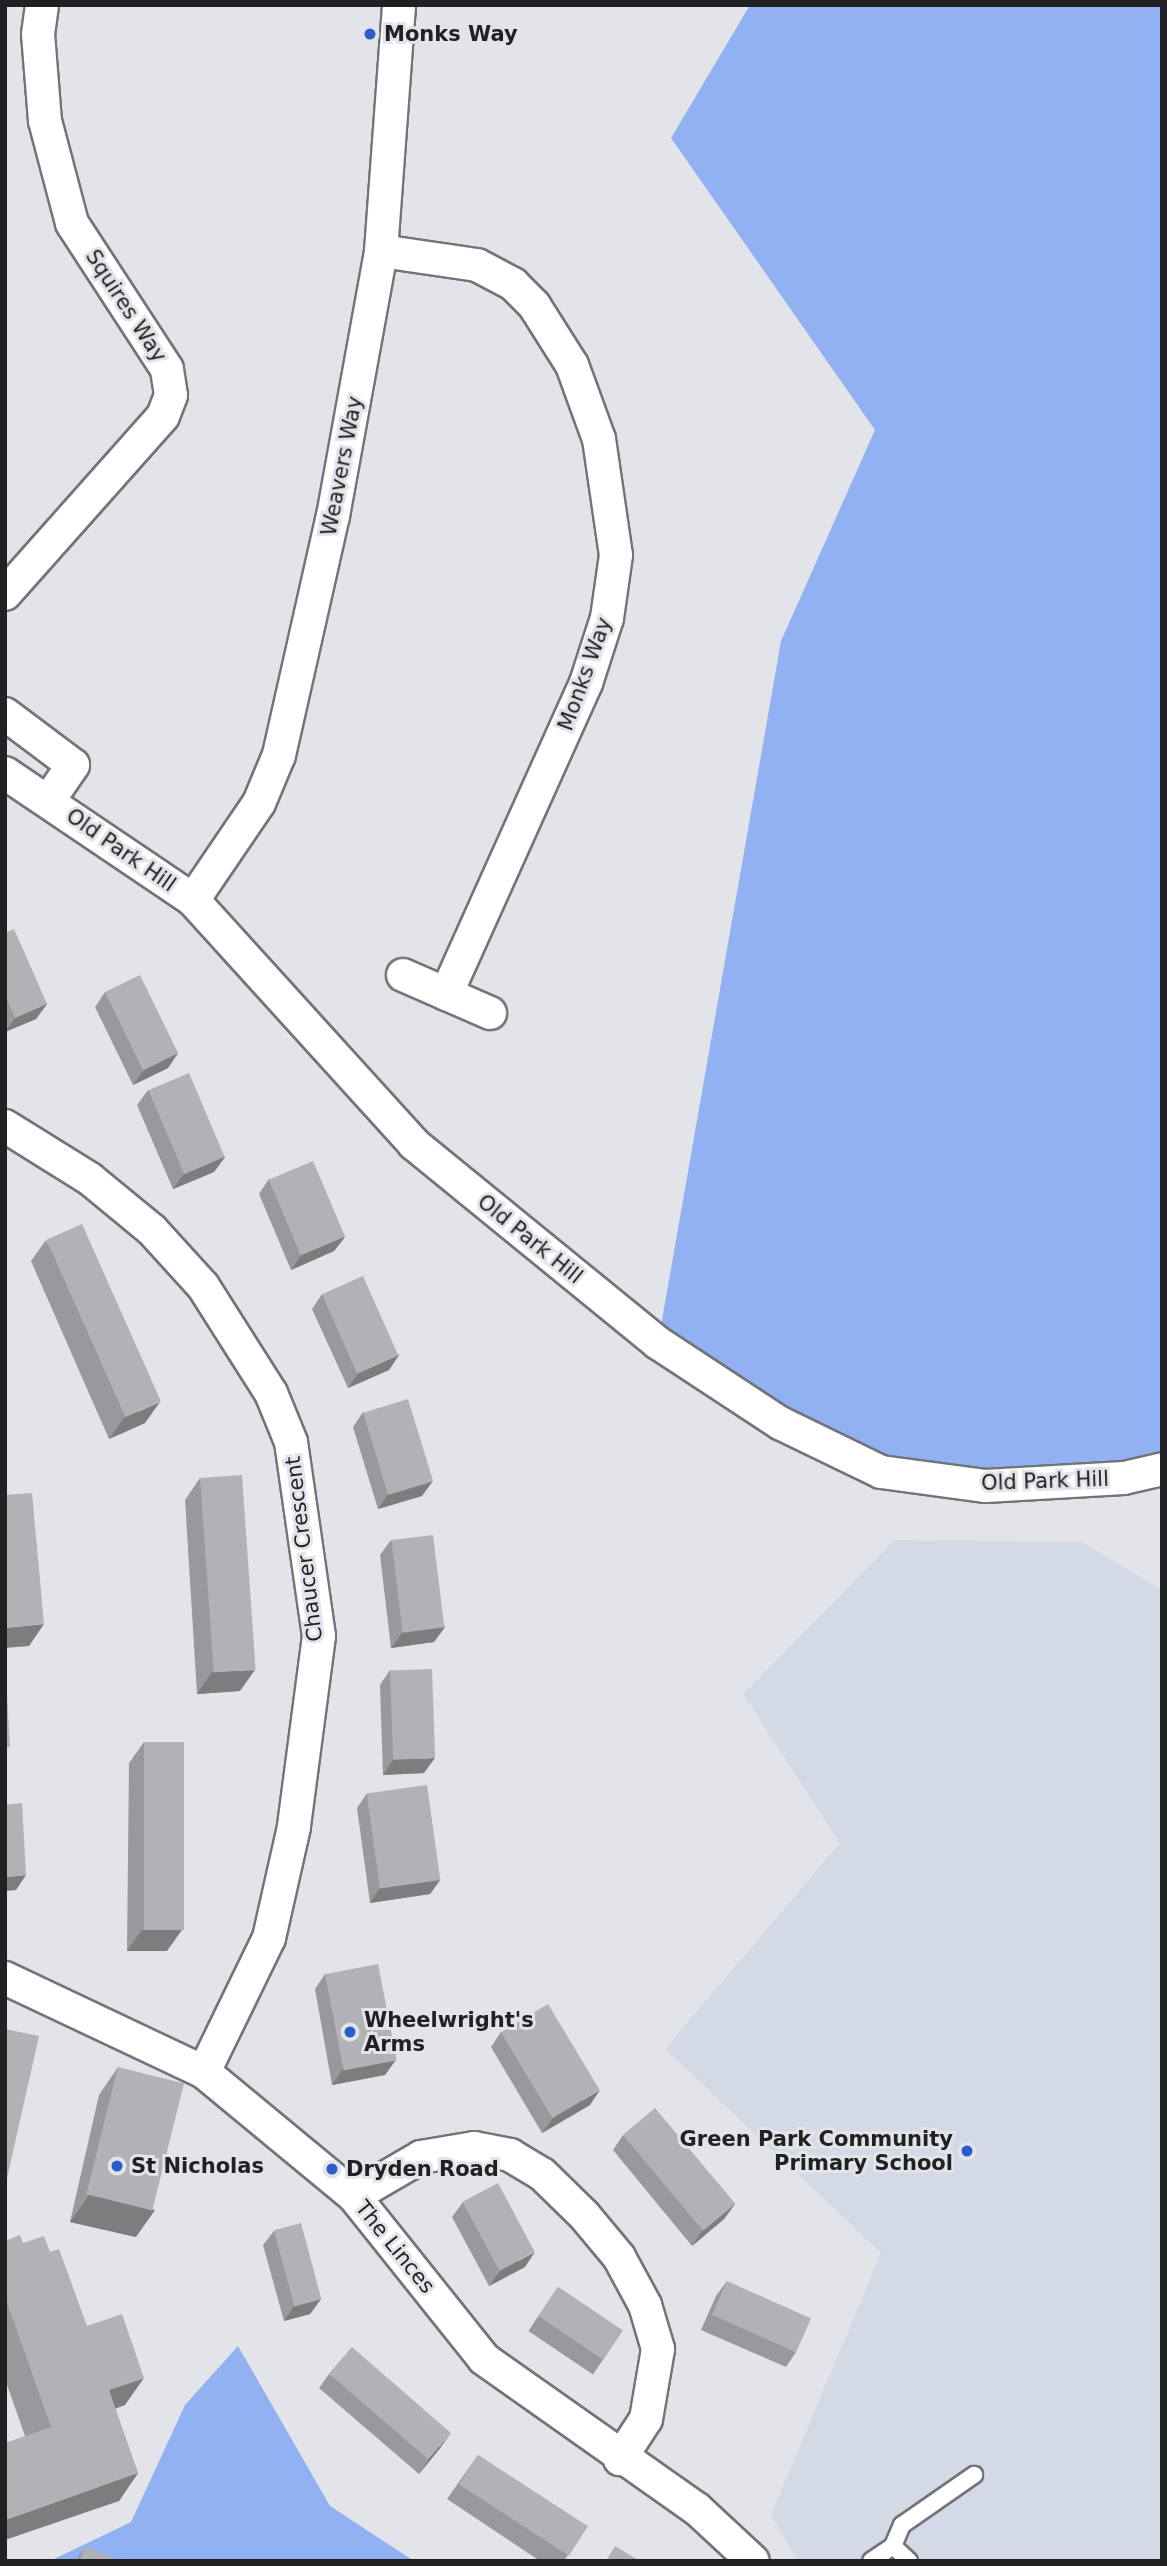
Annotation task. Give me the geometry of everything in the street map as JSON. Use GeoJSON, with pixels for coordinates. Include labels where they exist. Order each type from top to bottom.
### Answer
{"type":"FeatureCollection","features":[{"type":"Feature","properties":{"kind":"street","name":"Squires Way"},"geometry":{"type":"LineString","coordinates":[[5,594],[163,416],[171,396],[167,369],[72,223],[45,121],[38,34],[42,5]]}},
{"type":"Feature","properties":{"kind":"street","name":"Weavers Way"},"geometry":{"type":"LineString","coordinates":[[192,900],[259,803],[279,755],[334,516],[381,251],[398,5]]}},
{"type":"Feature","properties":{"kind":"street","name":"Monks Way"},"geometry":{"type":"LineString","coordinates":[[381,251],[477,265],[513,284],[534,305],[572,365],[599,439],[614,531],[616,555],[607,618],[586,684],[446,994]]}},
{"type":"Feature","properties":{"kind":"street"},"geometry":{"type":"LineString","coordinates":[[5,714],[73,765],[49,800]]}},
{"type":"Feature","properties":{"kind":"street","name":"Old Park Hill"},"geometry":{"type":"LineString","coordinates":[[5,773],[49,800],[192,900],[414,1144],[658,1343],[780,1423],[881,1472],[986,1486],[1124,1478],[1162,1469]]}},
{"type":"Feature","properties":{"kind":"street"},"geometry":{"type":"LineString","coordinates":[[403,975],[490,1013]]}},
{"type":"Feature","properties":{"kind":"street","name":"Chaucer Crescent"},"geometry":{"type":"LineString","coordinates":[[5,1126],[90,1179],[152,1230],[186,1267],[250,1359],[291,1442],[318,1636],[294,1826],[269,1938],[204,2073]]}},
{"type":"Feature","properties":{"kind":"street","name":"The Linces"},"geometry":{"type":"LineString","coordinates":[[5,1978],[204,2073],[354,2196],[484,2359],[620,2459],[697,2509],[753,2561]]}},
{"type":"Feature","properties":{"kind":"street"},"geometry":{"type":"LineString","coordinates":[[354,2196],[421,2157],[474,2148],[510,2155],[542,2174],[584,2215],[619,2257],[645,2305],[658,2349],[646,2419],[620,2459]]}},
{"type":"Feature","properties":{"kind":"lane"},"geometry":{"type":"LineString","coordinates":[[871,2561],[893,2546],[902,2525],[974,2475]]}},
{"type":"Feature","properties":{"kind":"lane"},"geometry":{"type":"LineString","coordinates":[[893,2546],[909,2561]]}},
{"type":"Feature","properties":{"kind":"shaded area"},"geometry":{"type":"Polygon","coordinates":[[[750,5],[1162,5],[1162,1469],[881,1472],[658,1343],[781,641],[875,430],[671,138],[750,5]]]}},
{"type":"Feature","properties":{"kind":"shaded area","name":"Green Park Community Primary School"},"geometry":{"type":"Polygon","coordinates":[[[895,1540],[1082,1542],[1162,1590],[1162,2561],[798,2561],[771,2515],[881,2253],[665,2049],[840,1843],[743,1694],[895,1540]]]}},
{"type":"Feature","properties":{"kind":"shaded area"},"geometry":{"type":"Polygon","coordinates":[[[238,2346],[330,2506],[414,2561],[50,2561],[131,2522],[185,2405],[238,2346]]]}},
{"type":"Feature","properties":{"kind":"building"},"geometry":{"type":"Polygon","coordinates":[[[14,929],[47,1004],[15,1018],[5,995],[5,933],[14,929]]]}},
{"type":"Feature","properties":{"kind":"building"},"geometry":{"type":"Polygon","coordinates":[[[140,975],[178,1053],[143,1070],[105,992],[140,975]]]}},
{"type":"Feature","properties":{"kind":"building"},"geometry":{"type":"Polygon","coordinates":[[[189,1073],[225,1157],[184,1174],[148,1090],[189,1073]]]}},
{"type":"Feature","properties":{"kind":"building"},"geometry":{"type":"Polygon","coordinates":[[[313,1161],[345,1236],[301,1255],[269,1180],[313,1161]]]}},
{"type":"Feature","properties":{"kind":"building"},"geometry":{"type":"Polygon","coordinates":[[[82,1224],[161,1401],[125,1417],[46,1240],[82,1224]]]}},
{"type":"Feature","properties":{"kind":"building"},"geometry":{"type":"Polygon","coordinates":[[[363,1276],[398,1355],[357,1374],[322,1294],[363,1276]]]}},
{"type":"Feature","properties":{"kind":"building"},"geometry":{"type":"Polygon","coordinates":[[[408,1399],[433,1481],[388,1495],[363,1413],[408,1399]]]}},
{"type":"Feature","properties":{"kind":"building"},"geometry":{"type":"Polygon","coordinates":[[[242,1475],[256,1670],[214,1672],[200,1478],[242,1475]]]}},
{"type":"Feature","properties":{"kind":"building"},"geometry":{"type":"Polygon","coordinates":[[[32,1493],[44,1624],[5,1628],[5,1495],[32,1493]]]}},
{"type":"Feature","properties":{"kind":"building"},"geometry":{"type":"Polygon","coordinates":[[[433,1535],[444,1627],[403,1632],[391,1540],[433,1535]]]}},
{"type":"Feature","properties":{"kind":"building"},"geometry":{"type":"Polygon","coordinates":[[[5,1661],[10,1747],[5,1747],[5,1661]]]}},
{"type":"Feature","properties":{"kind":"building"},"geometry":{"type":"Polygon","coordinates":[[[432,1669],[435,1758],[393,1759],[390,1670],[432,1669]]]}},
{"type":"Feature","properties":{"kind":"building"},"geometry":{"type":"Polygon","coordinates":[[[144,1742],[184,1742],[184,1930],[144,1930],[144,1742]]]}},
{"type":"Feature","properties":{"kind":"building"},"geometry":{"type":"Polygon","coordinates":[[[427,1785],[440,1880],[380,1889],[367,1793],[427,1785]]]}},
{"type":"Feature","properties":{"kind":"building"},"geometry":{"type":"Polygon","coordinates":[[[22,1803],[26,1875],[5,1877],[5,1805],[22,1803]]]}},
{"type":"Feature","properties":{"kind":"building","name":"Wheelwright's Arms"},"geometry":{"type":"Polygon","coordinates":[[[378,1964],[397,2060],[344,2071],[325,1974],[378,1964]]]}},
{"type":"Feature","properties":{"kind":"building"},"geometry":{"type":"Polygon","coordinates":[[[548,2004],[600,2090],[552,2118],[501,2032],[548,2004]]]}},
{"type":"Feature","properties":{"kind":"building"},"geometry":{"type":"Polygon","coordinates":[[[5,2029],[39,2036],[6,2183],[5,2183],[5,2029]]]}},
{"type":"Feature","properties":{"kind":"building","name":"St Nicholas"},"geometry":{"type":"Polygon","coordinates":[[[118,2067],[184,2083],[152,2211],[86,2194],[118,2067]]]}},
{"type":"Feature","properties":{"kind":"building"},"geometry":{"type":"Polygon","coordinates":[[[655,2108],[735,2204],[703,2231],[623,2135],[655,2108]]]}},
{"type":"Feature","properties":{"kind":"building"},"geometry":{"type":"Polygon","coordinates":[[[498,2183],[535,2252],[499,2271],[463,2202],[498,2183]]]}},
{"type":"Feature","properties":{"kind":"building"},"geometry":{"type":"Polygon","coordinates":[[[301,2223],[321,2299],[294,2307],[274,2230],[301,2223]]]}},
{"type":"Feature","properties":{"kind":"building"},"geometry":{"type":"Polygon","coordinates":[[[20,2235],[23,2243],[44,2236],[50,2252],[59,2249],[87,2326],[122,2314],[144,2378],[109,2390],[138,2473],[5,2520],[5,2443],[51,2427],[5,2297],[5,2241],[20,2235]]]}},
{"type":"Feature","properties":{"kind":"building"},"geometry":{"type":"Polygon","coordinates":[[[727,2281],[811,2318],[796,2352],[712,2315],[727,2281]]]}},
{"type":"Feature","properties":{"kind":"building"},"geometry":{"type":"Polygon","coordinates":[[[558,2287],[623,2331],[603,2360],[538,2316],[558,2287]]]}},
{"type":"Feature","properties":{"kind":"building"},"geometry":{"type":"Polygon","coordinates":[[[352,2347],[451,2433],[428,2459],[329,2373],[352,2347]]]}},
{"type":"Feature","properties":{"kind":"building"},"geometry":{"type":"Polygon","coordinates":[[[478,2455],[588,2526],[569,2556],[459,2484],[478,2455]]]}},
{"type":"Feature","properties":{"kind":"building"},"geometry":{"type":"Polygon","coordinates":[[[615,2546],[640,2561],[606,2561],[615,2546]]]}},
{"type":"Feature","properties":{"kind":"building"},"geometry":{"type":"Polygon","coordinates":[[[85,2547],[113,2558],[111,2561],[79,2561],[85,2547]]]}},
{"type":"Feature","properties":{"kind":"place","name":"Monks Way"},"geometry":{"type":"Point","coordinates":[370,34]}},
{"type":"Feature","properties":{"kind":"place","name":"Wheelwright's Arms"},"geometry":{"type":"Point","coordinates":[350,2032]}},
{"type":"Feature","properties":{"kind":"place","name":"Green Park Community Primary School"},"geometry":{"type":"Point","coordinates":[967,2151]}},
{"type":"Feature","properties":{"kind":"place","name":"St Nicholas"},"geometry":{"type":"Point","coordinates":[117,2166]}},
{"type":"Feature","properties":{"kind":"place","name":"Dryden Road"},"geometry":{"type":"Point","coordinates":[332,2169]}}]}
